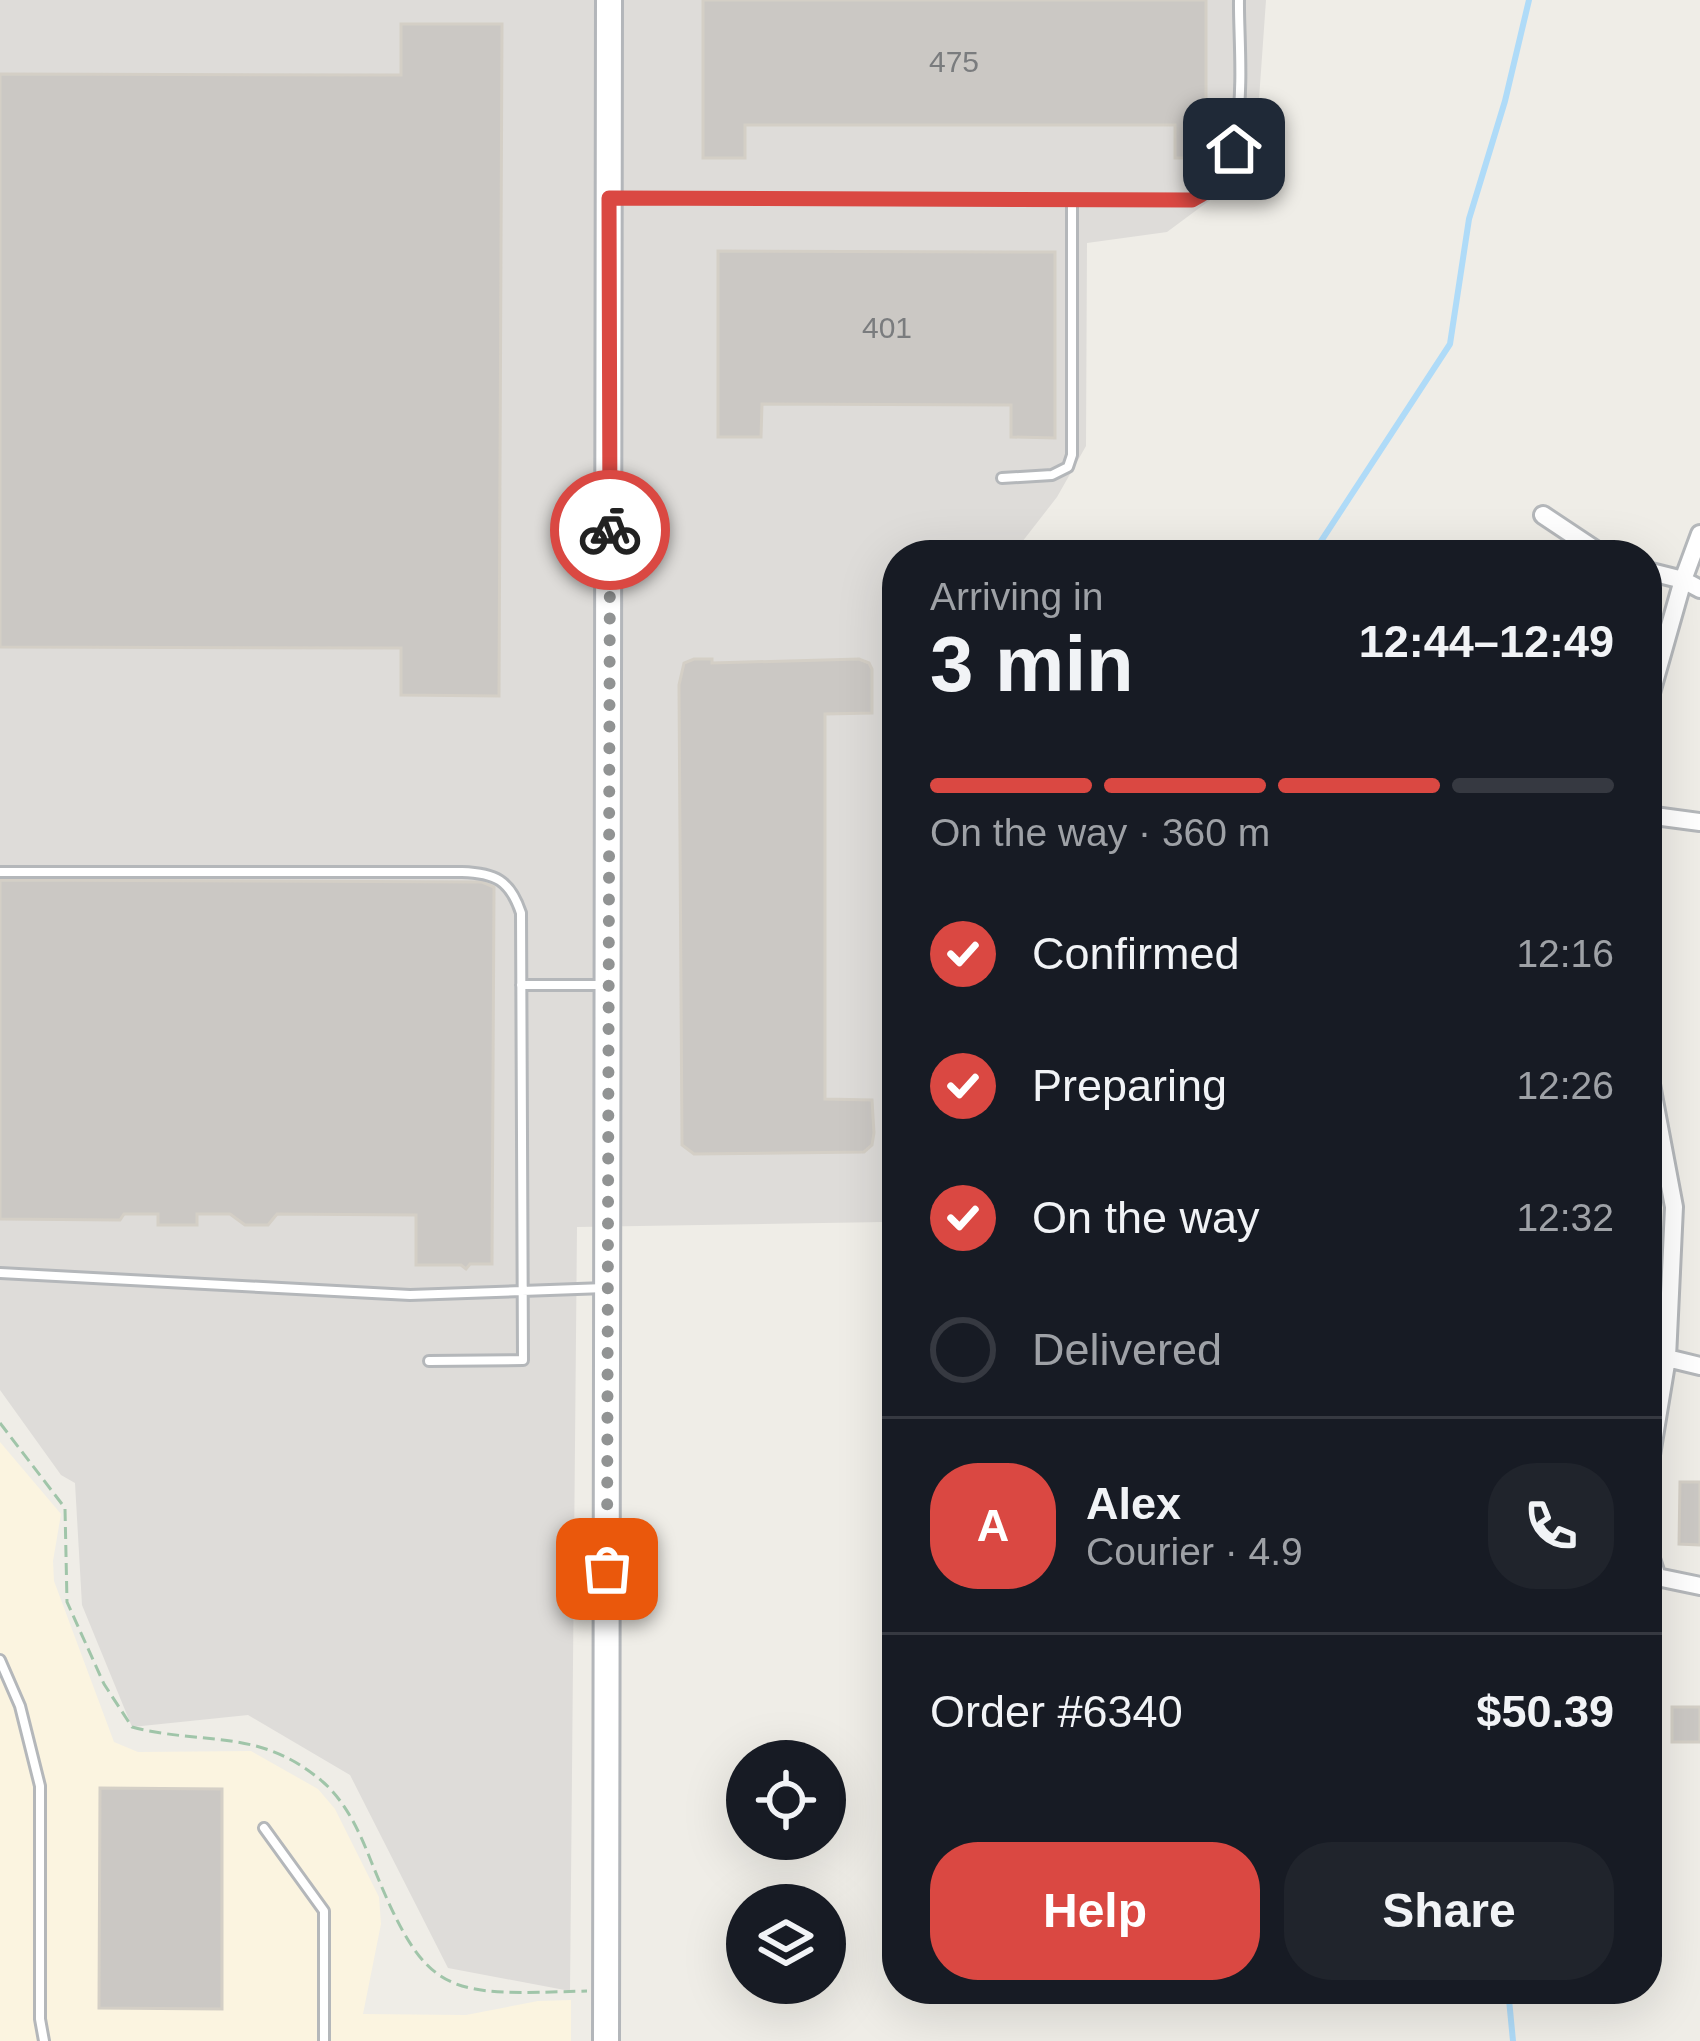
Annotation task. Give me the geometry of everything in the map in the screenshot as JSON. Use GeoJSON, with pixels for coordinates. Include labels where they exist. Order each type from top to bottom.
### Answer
{"type":"FeatureCollection","features":[{"type":"Feature","properties":{"kind":"street"},"geometry":{"type":"LineString","coordinates":[[606,2041],[609,0]]}},
{"type":"Feature","properties":{"kind":"street"},"geometry":{"type":"LineString","coordinates":[[1544,515],[1581,540]]}},
{"type":"Feature","properties":{"kind":"street"},"geometry":{"type":"LineString","coordinates":[[1662,654],[1700,534]]}},
{"type":"Feature","properties":{"kind":"street"},"geometry":{"type":"LineString","coordinates":[[1662,575],[1700,589]]}},
{"type":"Feature","properties":{"kind":"street"},"geometry":{"type":"LineString","coordinates":[[1662,817],[1700,822]]}},
{"type":"Feature","properties":{"kind":"street"},"geometry":{"type":"LineString","coordinates":[[1662,1143],[1674,1207],[1662,1388]]}},
{"type":"Feature","properties":{"kind":"street"},"geometry":{"type":"LineString","coordinates":[[1667,1358],[1700,1366]]}},
{"type":"Feature","properties":{"kind":"street"},"geometry":{"type":"LineString","coordinates":[[1662,1577],[1700,1586]]}},
{"type":"Feature","properties":{"kind":"lane"},"geometry":{"type":"LineString","coordinates":[[609,198],[1192,200],[1209,190],[1228,164],[1238,135],[1239,0]]}},
{"type":"Feature","properties":{"kind":"lane"},"geometry":{"type":"LineString","coordinates":[[1002,478],[1052,475],[1067,467],[1072,455],[1072,201]]}},
{"type":"Feature","properties":{"kind":"lane"},"geometry":{"type":"LineString","coordinates":[[0,872],[490,873],[512,888],[520,913],[523,1360],[429,1361]]}},
{"type":"Feature","properties":{"kind":"lane"},"geometry":{"type":"LineString","coordinates":[[521,985],[608,985]]}},
{"type":"Feature","properties":{"kind":"lane"},"geometry":{"type":"LineString","coordinates":[[0,1273],[410,1295],[607,1288]]}},
{"type":"Feature","properties":{"kind":"lane"},"geometry":{"type":"LineString","coordinates":[[0,1660],[20,1706],[40,1786],[40,2019],[44,2041]]}},
{"type":"Feature","properties":{"kind":"lane"},"geometry":{"type":"LineString","coordinates":[[264,1828],[324,1911],[324,2041]]}},
{"type":"Feature","properties":{"kind":"path"},"geometry":{"type":"LineString","coordinates":[[0,1423],[64,1508],[67,1602],[104,1684],[132,1726],[249,1742],[290,1759],[326,1784],[362,1839],[421,1961],[448,1983],[488,1993],[607,1990]]}},
{"type":"Feature","properties":{"kind":"shaded area"},"geometry":{"type":"Polygon","coordinates":[[[0,0],[1266,0],[1255,156],[1225,189],[1167,232],[1087,243],[1086,446],[1057,497],[1024,540],[882,540],[882,1222],[577,1227],[570,1991],[448,1968],[350,1775],[248,1715],[132,1727],[82,1605],[75,1483],[61,1475],[0,1390],[0,0]]]}},
{"type":"Feature","properties":{"kind":"shaded area"},"geometry":{"type":"Polygon","coordinates":[[[0,1442],[61,1514],[54,1581],[114,1742],[138,1752],[251,1751],[318,1789],[335,1809],[379,1897],[381,1924],[363,2014],[466,2015],[538,2001],[571,2000],[571,2041],[0,2041],[0,1442]]]}},
{"type":"Feature","properties":{"kind":"building"},"geometry":{"type":"Polygon","coordinates":[[[703,0],[1206,0],[1206,158],[1175,158],[1175,125],[745,125],[745,158],[703,158],[703,0]]]}},
{"type":"Feature","properties":{"kind":"building"},"geometry":{"type":"Polygon","coordinates":[[[401,24],[502,24],[499,696],[401,695],[401,648],[0,647],[0,74],[401,75],[401,24]]]}},
{"type":"Feature","properties":{"kind":"building"},"geometry":{"type":"Polygon","coordinates":[[[718,251],[1055,252],[1055,438],[1011,437],[1011,405],[762,404],[761,437],[718,437],[718,251]]]}},
{"type":"Feature","properties":{"kind":"building"},"geometry":{"type":"Polygon","coordinates":[[[712,659],[712,663],[859,659],[872,669],[872,713],[825,714],[825,1099],[872,1100],[874,1133],[872,1145],[864,1152],[694,1154],[682,1145],[679,685],[684,663],[712,659]]]}},
{"type":"Feature","properties":{"kind":"building"},"geometry":{"type":"Polygon","coordinates":[[[0,880],[482,882],[494,887],[492,1264],[470,1264],[466,1269],[416,1265],[416,1215],[277,1214],[268,1225],[245,1225],[230,1214],[197,1214],[197,1225],[158,1225],[158,1214],[124,1214],[120,1220],[0,1219],[0,880]]]}},
{"type":"Feature","properties":{"kind":"building"},"geometry":{"type":"Polygon","coordinates":[[[1680,1482],[1700,1482],[1700,1545],[1679,1544],[1680,1482]]]}},
{"type":"Feature","properties":{"kind":"building"},"geometry":{"type":"Polygon","coordinates":[[[1672,1707],[1700,1707],[1700,1742],[1672,1742],[1672,1707]]]}},
{"type":"Feature","properties":{"kind":"building"},"geometry":{"type":"Polygon","coordinates":[[[100,1788],[222,1789],[222,2009],[99,2008],[100,1788]]]}},
{"type":"Feature","properties":{"kind":"waterway"},"geometry":{"type":"LineString","coordinates":[[1322,540],[1450,344],[1469,219],[1529,0]]}},
{"type":"Feature","properties":{"kind":"waterway"},"geometry":{"type":"LineString","coordinates":[[1509,2004],[1513,2041]]}},
{"type":"Feature","properties":{"kind":"way so far"},"geometry":{"type":"LineString","coordinates":[[607,1569],[610,530]]}},
{"type":"Feature","properties":{"kind":"route"},"geometry":{"type":"LineString","coordinates":[[610,530],[609,198],[1192,200],[1209,190],[1234,149]]}}]}
